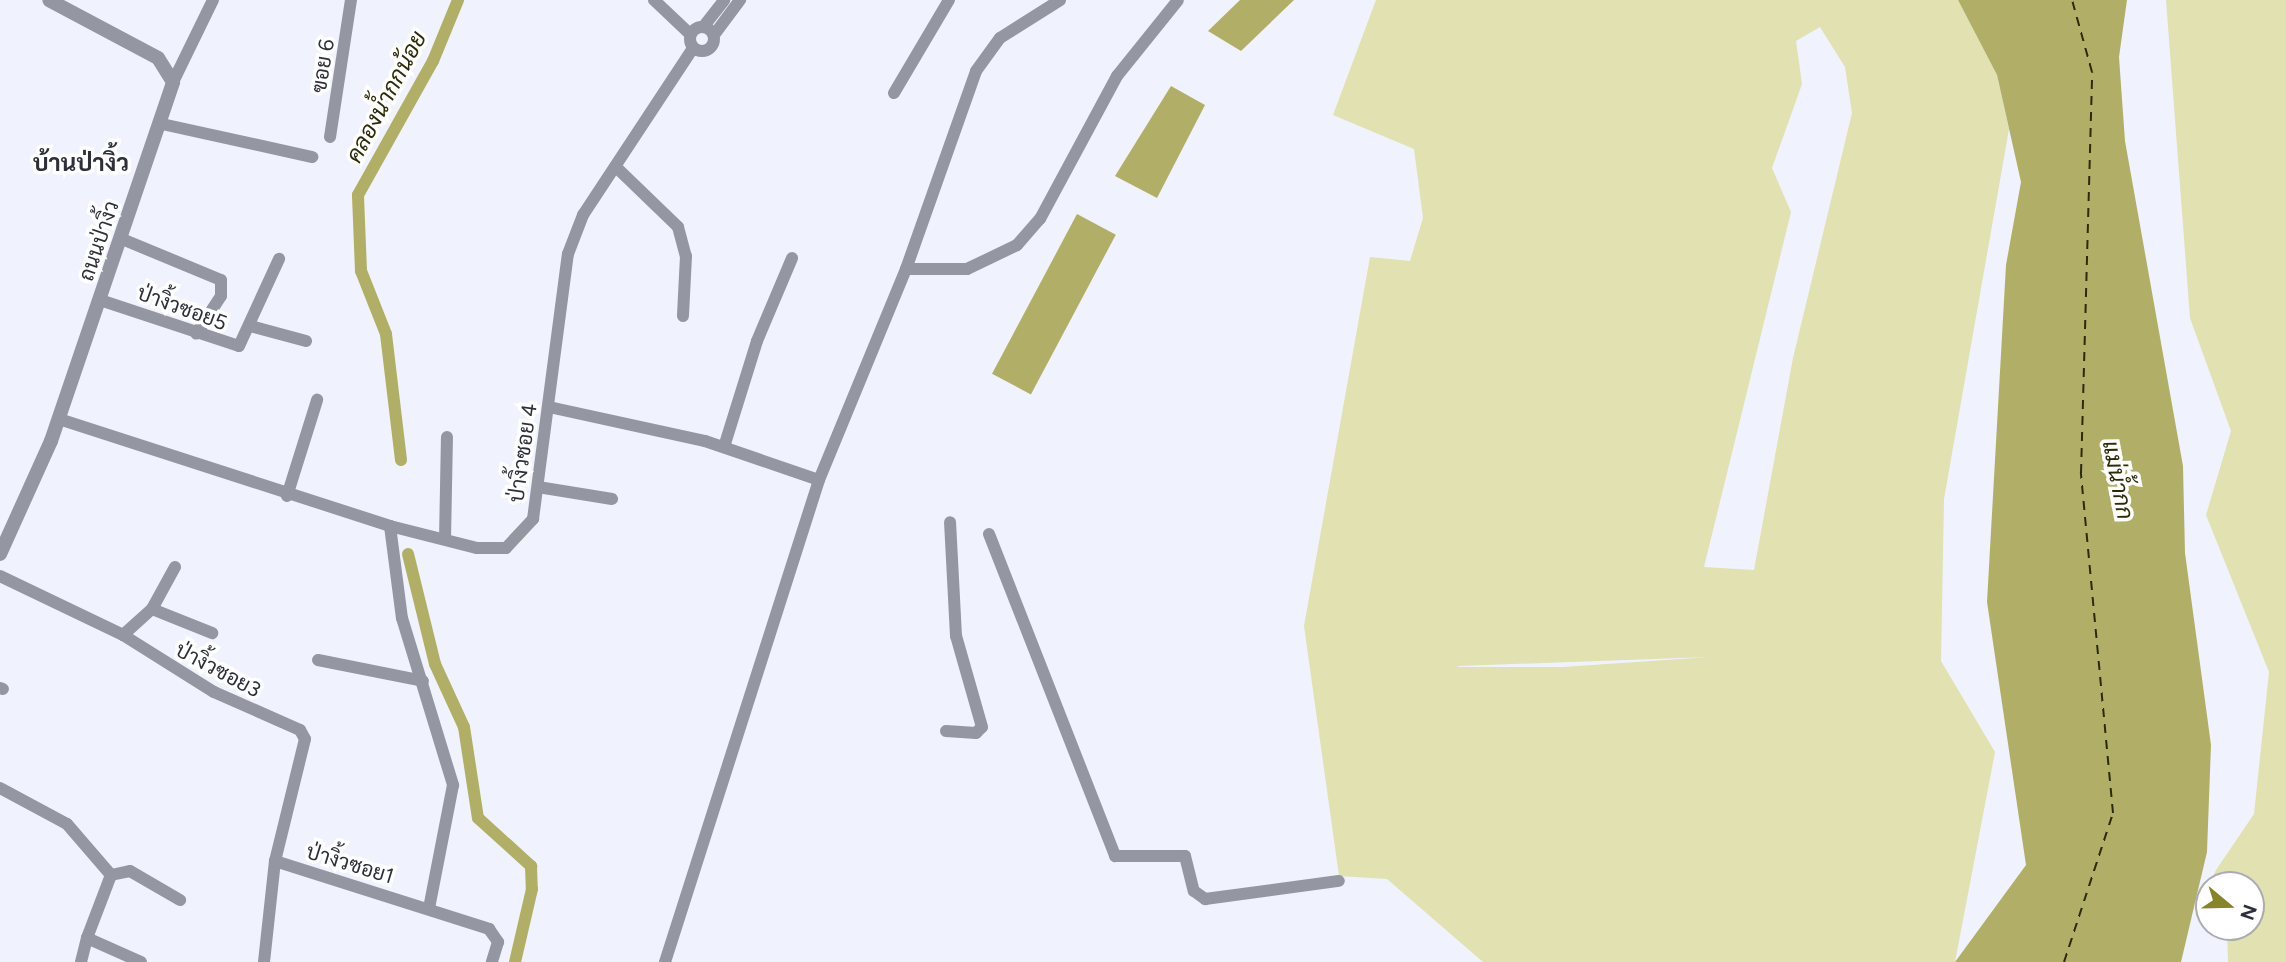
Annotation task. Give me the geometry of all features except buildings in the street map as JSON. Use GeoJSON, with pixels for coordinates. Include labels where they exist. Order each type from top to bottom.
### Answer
{"type":"FeatureCollection","features":[{"type":"Feature","properties":{"kind":"street"},"geometry":{"type":"LineString","coordinates":[[48,0],[158,58],[173,82]]}},
{"type":"Feature","properties":{"kind":"street"},"geometry":{"type":"LineString","coordinates":[[173,82],[213,0]]}},
{"type":"Feature","properties":{"kind":"street","name":"ฃอย 6"},"geometry":{"type":"LineString","coordinates":[[330,137],[351,0]]}},
{"type":"Feature","properties":{"kind":"street"},"geometry":{"type":"LineString","coordinates":[[654,0],[690,33],[693,48],[708,49],[709,31],[724,0]]}},
{"type":"Feature","properties":{"kind":"street"},"geometry":{"type":"LineString","coordinates":[[690,33],[709,31],[740,0]]}},
{"type":"Feature","properties":{"kind":"street"},"geometry":{"type":"LineString","coordinates":[[894,93],[949,0]]}},
{"type":"Feature","properties":{"kind":"street"},"geometry":{"type":"LineString","coordinates":[[665,962],[819,480],[906,270],[984,52],[1060,0]]}},
{"type":"Feature","properties":{"kind":"street"},"geometry":{"type":"LineString","coordinates":[[906,270],[967,269],[1017,245],[1040,219],[1117,76],[1178,0]]}},
{"type":"Feature","properties":{"kind":"street","name":"ป่างิ้วซอย 4"},"geometry":{"type":"LineString","coordinates":[[59,419],[287,496],[390,526],[444,539],[506,548],[533,519],[568,254],[583,215],[617,168],[693,48]]}},
{"type":"Feature","properties":{"kind":"street","name":"ถนนป่างิ้ว"},"geometry":{"type":"LineString","coordinates":[[0,554],[59,419],[162,124],[173,82]]}},
{"type":"Feature","properties":{"kind":"street"},"geometry":{"type":"LineString","coordinates":[[162,124],[313,157]]}},
{"type":"Feature","properties":{"kind":"street"},"geometry":{"type":"LineString","coordinates":[[617,168],[678,227],[686,256],[682,316]]}},
{"type":"Feature","properties":{"kind":"street"},"geometry":{"type":"LineString","coordinates":[[122,239],[221,280],[221,296],[196,334]]}},
{"type":"Feature","properties":{"kind":"street"},"geometry":{"type":"LineString","coordinates":[[724,447],[757,341],[792,258]]}},
{"type":"Feature","properties":{"kind":"street","name":"ป่างิ้วซอย5"},"geometry":{"type":"LineString","coordinates":[[100,300],[234,347],[250,326],[279,260]]}},
{"type":"Feature","properties":{"kind":"street"},"geometry":{"type":"LineString","coordinates":[[250,326],[306,341]]}},
{"type":"Feature","properties":{"kind":"street"},"geometry":{"type":"LineString","coordinates":[[287,496],[317,400]]}},
{"type":"Feature","properties":{"kind":"street"},"geometry":{"type":"LineString","coordinates":[[549,407],[724,447],[819,480]]}},
{"type":"Feature","properties":{"kind":"street"},"geometry":{"type":"LineString","coordinates":[[444,539],[447,438]]}},
{"type":"Feature","properties":{"kind":"street"},"geometry":{"type":"LineString","coordinates":[[538,486],[611,499]]}},
{"type":"Feature","properties":{"kind":"street"},"geometry":{"type":"LineString","coordinates":[[946,731],[976,733],[982,727],[956,636],[950,522]]}},
{"type":"Feature","properties":{"kind":"street"},"geometry":{"type":"LineString","coordinates":[[390,526],[402,618],[453,785],[429,908]]}},
{"type":"Feature","properties":{"kind":"street"},"geometry":{"type":"LineString","coordinates":[[989,534],[1115,856],[1185,856],[1194,891],[1205,899],[1339,881]]}},
{"type":"Feature","properties":{"kind":"street"},"geometry":{"type":"LineString","coordinates":[[123,635],[152,609],[175,567]]}},
{"type":"Feature","properties":{"kind":"street","name":"ป่างิ้วซอย3"},"geometry":{"type":"LineString","coordinates":[[0,576],[123,635],[214,692],[300,730],[305,739],[275,861]]}},
{"type":"Feature","properties":{"kind":"street"},"geometry":{"type":"LineString","coordinates":[[152,609],[212,633]]}},
{"type":"Feature","properties":{"kind":"street"},"geometry":{"type":"LineString","coordinates":[[318,660],[423,681]]}},
{"type":"Feature","properties":{"kind":"street"},"geometry":{"type":"LineString","coordinates":[[0,788],[67,824],[111,875]]}},
{"type":"Feature","properties":{"kind":"street","name":"ป่างิ้วซอย1"},"geometry":{"type":"LineString","coordinates":[[264,962],[275,861],[429,908],[495,935],[492,962]]}},
{"type":"Feature","properties":{"kind":"street"},"geometry":{"type":"LineString","coordinates":[[111,875],[130,872],[180,900]]}},
{"type":"Feature","properties":{"kind":"street"},"geometry":{"type":"LineString","coordinates":[[81,962],[87,938],[111,875]]}},
{"type":"Feature","properties":{"kind":"street"},"geometry":{"type":"LineString","coordinates":[[87,938],[141,962]]}},
{"type":"Feature","properties":{"kind":"green space"},"geometry":{"type":"Polygon","coordinates":[[[1376,0],[1958,0],[1997,75],[2009,129],[1944,499],[1941,661],[1995,752],[1955,962],[1483,962],[1387,879],[1339,876],[1304,626],[1370,257],[1410,261],[1423,218],[1414,149],[1333,115],[1376,0]],[[1820,27],[1796,41],[1802,84],[1772,168],[1791,212],[1704,567],[1754,570],[1793,358],[1852,113],[1845,67],[1820,27]],[[1709,657],[1459,666],[1458,667],[1563,667],[1709,657]]]}},
{"type":"Feature","properties":{"kind":"green space"},"geometry":{"type":"Polygon","coordinates":[[[2166,0],[2286,0],[2286,962],[2228,962],[2227,941],[2265,941],[2265,871],[2216,871],[2254,814],[2269,672],[2206,515],[2231,431],[2190,318],[2166,0]]]}},
{"type":"Feature","properties":{"kind":"water"},"geometry":{"type":"Polygon","coordinates":[[[1240,0],[1294,0],[1241,51],[1208,31],[1240,0]]]}},
{"type":"Feature","properties":{"kind":"water","name":"แม่น้ำกก"},"geometry":{"type":"Polygon","coordinates":[[[1958,0],[2127,0],[2119,57],[2125,141],[2183,466],[2185,553],[2211,745],[2207,852],[2203,871],[2195,871],[2195,903],[2181,962],[1955,962],[2026,865],[1987,602],[2006,265],[2021,182],[1997,75],[1958,0]]]}},
{"type":"Feature","properties":{"kind":"water"},"geometry":{"type":"Polygon","coordinates":[[[1171,86],[1205,105],[1157,198],[1115,176],[1171,86]]]}},
{"type":"Feature","properties":{"kind":"water"},"geometry":{"type":"Polygon","coordinates":[[[1077,214],[1116,235],[1031,394],[992,374],[1077,214]]]}},
{"type":"Feature","properties":{"kind":"waterway","name":"คลองน้ำกกน้อย"},"geometry":{"type":"LineString","coordinates":[[401,460],[386,334],[361,271],[358,195],[433,61],[458,0]]}},
{"type":"Feature","properties":{"kind":"waterway","name":"คลองน้ำกกน้อย"},"geometry":{"type":"LineString","coordinates":[[408,554],[435,664],[464,727],[478,818],[531,866],[532,889],[515,962]]}},
{"type":"Feature","properties":{"kind":"ferry route"},"geometry":{"type":"LineString","coordinates":[[2064,962],[2113,813],[2081,473],[2092,72],[2072,0]]}},
{"type":"Feature","properties":{"kind":"district","name":"บ้านป่างิ้ว"},"geometry":{"type":"Point","coordinates":[81,163]}}]}
